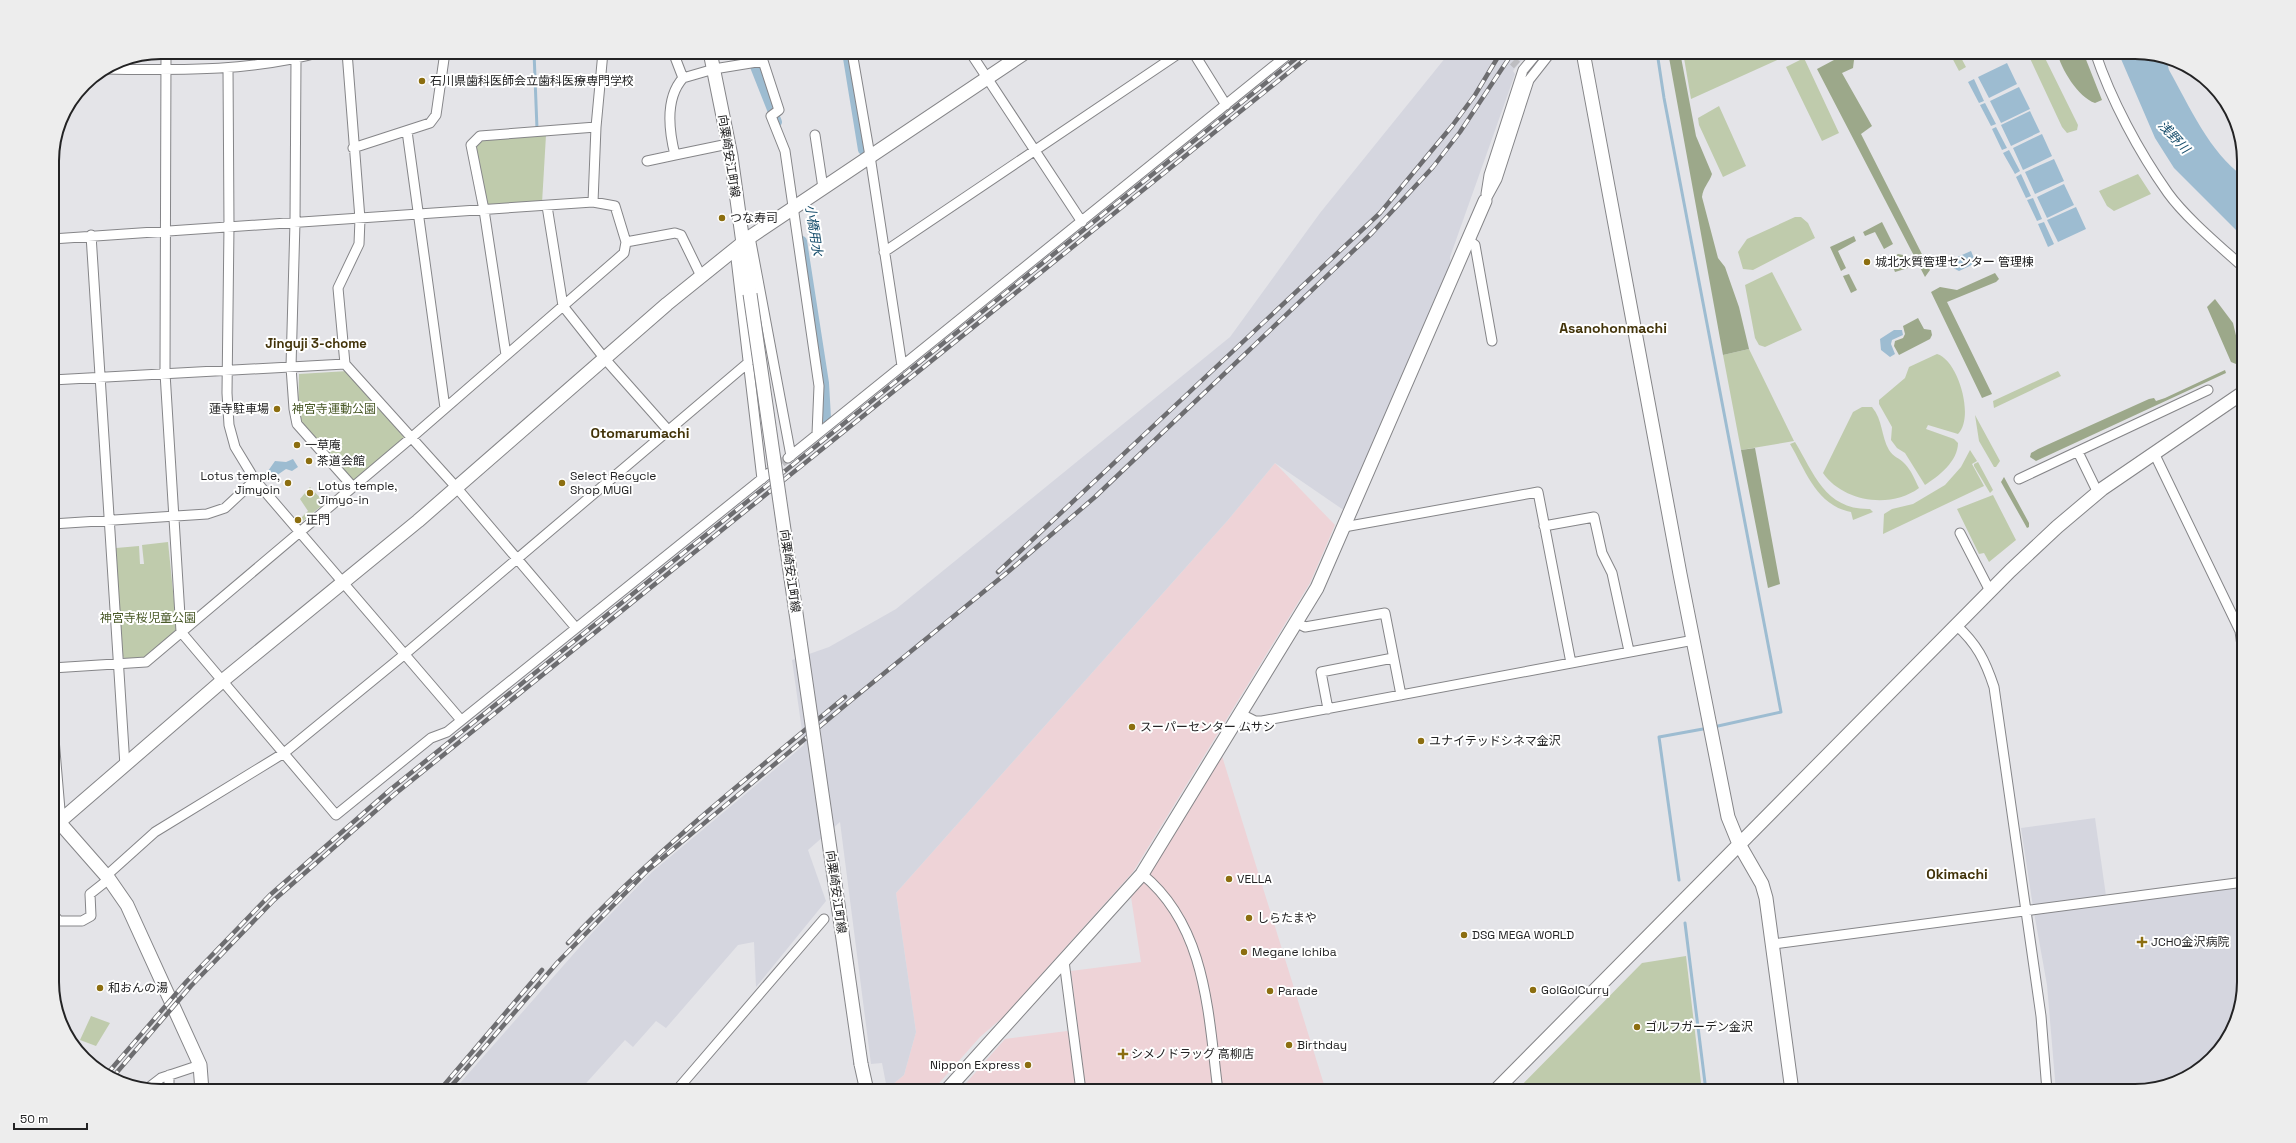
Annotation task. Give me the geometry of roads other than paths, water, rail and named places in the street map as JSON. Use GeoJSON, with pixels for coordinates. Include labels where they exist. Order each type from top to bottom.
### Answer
{"type":"FeatureCollection","features":[{"type":"Feature","properties":{"kind":"street"},"geometry":{"type":"LineString","coordinates":[[166,59],[165,374],[172,517],[181,632],[221,682],[284,753],[336,815],[431,738],[447,732],[765,476],[749,362],[742,244]]}},
{"type":"Feature","properties":{"kind":"street"},"geometry":{"type":"LineString","coordinates":[[118,69],[167,70],[228,68],[274,64],[296,59],[295,222],[291,367],[297,424],[353,488]]}},
{"type":"Feature","properties":{"kind":"street"},"geometry":{"type":"LineString","coordinates":[[348,59],[360,219],[359,244],[338,288],[344,364],[456,487],[576,628]]}},
{"type":"Feature","properties":{"kind":"street"},"geometry":{"type":"LineString","coordinates":[[354,148],[430,123],[436,115],[444,59]]}},
{"type":"Feature","properties":{"kind":"street"},"geometry":{"type":"LineString","coordinates":[[593,202],[596,127],[602,59]]}},
{"type":"Feature","properties":{"kind":"street"},"geometry":{"type":"LineString","coordinates":[[675,59],[682,78]]}},
{"type":"Feature","properties":{"kind":"street","name":"向粟崎安江町線"},"geometry":{"type":"LineString","coordinates":[[712,59],[728,144],[861,1064],[865,1084]]}},
{"type":"Feature","properties":{"kind":"street"},"geometry":{"type":"LineString","coordinates":[[675,155],[669,129],[675,86],[682,78],[755,59]]}},
{"type":"Feature","properties":{"kind":"street"},"geometry":{"type":"LineString","coordinates":[[764,59],[779,110],[771,116],[786,151],[819,386],[817,434]]}},
{"type":"Feature","properties":{"kind":"street"},"geometry":{"type":"LineString","coordinates":[[853,59],[870,156],[902,366]]}},
{"type":"Feature","properties":{"kind":"street"},"geometry":{"type":"LineString","coordinates":[[974,59],[1036,150],[1082,222]]}},
{"type":"Feature","properties":{"kind":"street"},"geometry":{"type":"LineString","coordinates":[[201,1084],[200,1065],[127,906],[107,877],[59,822],[221,682],[343,582],[702,276],[742,244],[793,207],[1015,59]]}},
{"type":"Feature","properties":{"kind":"street"},"geometry":{"type":"LineString","coordinates":[[884,252],[1171,59]]}},
{"type":"Feature","properties":{"kind":"street"},"geometry":{"type":"LineString","coordinates":[[1197,59],[1226,105]]}},
{"type":"Feature","properties":{"kind":"street"},"geometry":{"type":"LineString","coordinates":[[742,244],[789,457],[1282,59]]}},
{"type":"Feature","properties":{"kind":"street"},"geometry":{"type":"LineString","coordinates":[[1485,201],[1489,174],[1520,68],[1530,59]]}},
{"type":"Feature","properties":{"kind":"street"},"geometry":{"type":"LineString","coordinates":[[952,1084],[1142,874],[1239,713],[1317,588],[1485,201],[1497,180],[1530,80],[1546,59]]}},
{"type":"Feature","properties":{"kind":"street"},"geometry":{"type":"LineString","coordinates":[[1584,59],[1728,817],[1738,844],[1762,884],[1768,909],[1791,1084]]}},
{"type":"Feature","properties":{"kind":"street"},"geometry":{"type":"LineString","coordinates":[[2099,59],[2118,111],[2168,194],[2210,237],[2237,262]]}},
{"type":"Feature","properties":{"kind":"street"},"geometry":{"type":"LineString","coordinates":[[228,68],[229,226],[227,393],[229,425],[235,447],[255,480],[301,531],[461,720]]}},
{"type":"Feature","properties":{"kind":"street"},"geometry":{"type":"LineString","coordinates":[[506,355],[484,210],[471,145],[480,136],[596,127]]}},
{"type":"Feature","properties":{"kind":"street"},"geometry":{"type":"LineString","coordinates":[[406,131],[445,408]]}},
{"type":"Feature","properties":{"kind":"street"},"geometry":{"type":"LineString","coordinates":[[815,136],[823,188]]}},
{"type":"Feature","properties":{"kind":"street"},"geometry":{"type":"LineString","coordinates":[[647,161],[728,144]]}},
{"type":"Feature","properties":{"kind":"street"},"geometry":{"type":"LineString","coordinates":[[59,238],[593,202],[615,206],[626,242],[624,254],[353,488],[146,662],[59,668]]}},
{"type":"Feature","properties":{"kind":"street"},"geometry":{"type":"LineString","coordinates":[[548,206],[563,306],[605,359],[668,430]]}},
{"type":"Feature","properties":{"kind":"street"},"geometry":{"type":"LineString","coordinates":[[626,242],[675,233],[681,235],[702,276]]}},
{"type":"Feature","properties":{"kind":"street"},"geometry":{"type":"LineString","coordinates":[[91,235],[125,766]]}},
{"type":"Feature","properties":{"kind":"street"},"geometry":{"type":"LineString","coordinates":[[1468,240],[1475,245],[1492,341]]}},
{"type":"Feature","properties":{"kind":"street"},"geometry":{"type":"LineString","coordinates":[[59,921],[82,921],[91,916],[90,894],[154,832],[284,753],[405,654],[749,362]]}},
{"type":"Feature","properties":{"kind":"street"},"geometry":{"type":"LineString","coordinates":[[59,380],[344,364]]}},
{"type":"Feature","properties":{"kind":"street"},"geometry":{"type":"LineString","coordinates":[[2019,480],[2208,390]]}},
{"type":"Feature","properties":{"kind":"street"},"geometry":{"type":"LineString","coordinates":[[1502,1084],[1956,624],[2057,527],[2098,493],[2237,397]]}},
{"type":"Feature","properties":{"kind":"street"},"geometry":{"type":"LineString","coordinates":[[2078,452],[2098,493]]}},
{"type":"Feature","properties":{"kind":"street"},"geometry":{"type":"LineString","coordinates":[[2154,453],[2237,625]]}},
{"type":"Feature","properties":{"kind":"street"},"geometry":{"type":"LineString","coordinates":[[59,524],[208,514],[225,508],[255,480]]}},
{"type":"Feature","properties":{"kind":"street"},"geometry":{"type":"LineString","coordinates":[[1344,527],[1538,492],[1571,663]]}},
{"type":"Feature","properties":{"kind":"street"},"geometry":{"type":"LineString","coordinates":[[1544,526],[1594,517],[1602,553],[1612,572],[1629,652]]}},
{"type":"Feature","properties":{"kind":"street"},"geometry":{"type":"LineString","coordinates":[[1960,533],[1990,591]]}},
{"type":"Feature","properties":{"kind":"street"},"geometry":{"type":"LineString","coordinates":[[1295,622],[1305,627],[1385,612],[1401,695]]}},
{"type":"Feature","properties":{"kind":"street"},"geometry":{"type":"LineString","coordinates":[[1956,624],[1971,638],[1985,660],[1994,686],[2041,1016],[2046,1084]]}},
{"type":"Feature","properties":{"kind":"street"},"geometry":{"type":"LineString","coordinates":[[1239,713],[1255,721],[1262,721],[1694,640]]}},
{"type":"Feature","properties":{"kind":"street"},"geometry":{"type":"LineString","coordinates":[[1328,709],[1321,672],[1393,658]]}},
{"type":"Feature","properties":{"kind":"street"},"geometry":{"type":"LineString","coordinates":[[1142,874],[1164,896],[1183,926],[1193,950],[1205,986],[1216,1084]]}},
{"type":"Feature","properties":{"kind":"street"},"geometry":{"type":"LineString","coordinates":[[1773,944],[2237,883]]}},
{"type":"Feature","properties":{"kind":"street"},"geometry":{"type":"LineString","coordinates":[[682,1084],[824,918]]}},
{"type":"Feature","properties":{"kind":"street"},"geometry":{"type":"LineString","coordinates":[[1064,961],[1080,1084]]}},
{"type":"Feature","properties":{"kind":"street"},"geometry":{"type":"LineString","coordinates":[[154,1084],[168,1075],[200,1065]]}},
{"type":"Feature","properties":{"kind":"street"},"geometry":{"type":"LineString","coordinates":[[168,1075],[169,1084]]}},
{"type":"Feature","properties":{"kind":"water","name":"浅野川"},"geometry":{"type":"Polygon","coordinates":[[[2121,59],[2148,60],[2167,64],[2169,70],[2193,114],[2210,142],[2220,155],[2237,171],[2237,231],[2174,168],[2155,138],[2121,59]]]}},
{"type":"Feature","properties":{"kind":"water"},"geometry":{"type":"Polygon","coordinates":[[[2007,63],[2017,84],[1989,98],[1978,77],[2007,63]]]}},
{"type":"Feature","properties":{"kind":"water"},"geometry":{"type":"Polygon","coordinates":[[[1974,79],[1984,101],[1979,103],[1968,82],[1974,79]]]}},
{"type":"Feature","properties":{"kind":"water"},"geometry":{"type":"Polygon","coordinates":[[[2019,87],[2030,109],[2001,123],[1990,101],[2019,87]]]}},
{"type":"Feature","properties":{"kind":"water"},"geometry":{"type":"Polygon","coordinates":[[[1985,103],[1996,124],[1991,126],[1980,105],[1985,103]]]}},
{"type":"Feature","properties":{"kind":"water"},"geometry":{"type":"Polygon","coordinates":[[[2030,111],[2040,132],[2011,146],[2001,125],[2030,111]]]}},
{"type":"Feature","properties":{"kind":"water"},"geometry":{"type":"Polygon","coordinates":[[[1996,127],[2007,148],[2002,150],[1992,129],[1996,127]]]}},
{"type":"Feature","properties":{"kind":"water"},"geometry":{"type":"Polygon","coordinates":[[[2042,134],[2052,156],[2023,170],[2013,148],[2042,134]]]}},
{"type":"Feature","properties":{"kind":"water"},"geometry":{"type":"Polygon","coordinates":[[[2009,150],[2020,171],[2015,174],[2003,153],[2009,150]]]}},
{"type":"Feature","properties":{"kind":"water"},"geometry":{"type":"Polygon","coordinates":[[[2054,159],[2064,181],[2035,194],[2025,172],[2054,159]]]}},
{"type":"Feature","properties":{"kind":"water"},"geometry":{"type":"Polygon","coordinates":[[[2021,174],[2031,196],[2026,198],[2016,177],[2021,174]]]}},
{"type":"Feature","properties":{"kind":"water"},"geometry":{"type":"Polygon","coordinates":[[[2064,184],[2074,205],[2047,218],[2037,197],[2064,184]]]}},
{"type":"Feature","properties":{"kind":"water"},"geometry":{"type":"Polygon","coordinates":[[[2033,198],[2042,219],[2037,221],[2027,200],[2033,198]]]}},
{"type":"Feature","properties":{"kind":"water"},"geometry":{"type":"Polygon","coordinates":[[[2076,207],[2086,229],[2058,242],[2047,220],[2076,207]]]}},
{"type":"Feature","properties":{"kind":"water"},"geometry":{"type":"Polygon","coordinates":[[[2044,222],[2054,244],[2048,247],[2038,224],[2044,222]]]}},
{"type":"Feature","properties":{"kind":"water"},"geometry":{"type":"Polygon","coordinates":[[[1971,251],[1976,263],[1959,271],[1953,268],[1951,265],[1955,258],[1971,251]]]}},
{"type":"Feature","properties":{"kind":"water"},"geometry":{"type":"Polygon","coordinates":[[[1894,330],[1902,330],[1903,335],[1892,340],[1891,344],[1895,354],[1890,357],[1881,350],[1880,339],[1894,330]]]}},
{"type":"Feature","properties":{"kind":"water"},"geometry":{"type":"Polygon","coordinates":[[[293,459],[298,467],[292,471],[286,469],[270,480],[267,474],[261,474],[268,471],[275,461],[286,462],[293,459]]]}},
{"type":"Feature","properties":{"kind":"waterway"},"geometry":{"type":"LineString","coordinates":[[534,59],[537,129]]}},
{"type":"Feature","properties":{"kind":"waterway","name":"小橋用水"},"geometry":{"type":"LineString","coordinates":[[754,59],[754,64],[777,122]]}},
{"type":"Feature","properties":{"kind":"waterway"},"geometry":{"type":"LineString","coordinates":[[848,59],[863,150]]}},
{"type":"Feature","properties":{"kind":"waterway"},"geometry":{"type":"LineString","coordinates":[[1658,59],[1664,98],[1781,712],[1718,726]]}},
{"type":"Feature","properties":{"kind":"waterway","name":"小橋用水"},"geometry":{"type":"LineString","coordinates":[[802,241],[824,383],[826,418]]}},
{"type":"Feature","properties":{"kind":"waterway"},"geometry":{"type":"LineString","coordinates":[[1679,880],[1659,737],[1703,729]]}},
{"type":"Feature","properties":{"kind":"waterway"},"geometry":{"type":"LineString","coordinates":[[1685,923],[1705,1084]]}},
{"type":"Feature","properties":{"kind":"tunnel"},"geometry":{"type":"LineString","coordinates":[[1511,59],[1517,65]]}},
{"type":"Feature","properties":{"kind":"tunnel"},"geometry":{"type":"LineString","coordinates":[[771,471],[788,458]]}},
{"type":"Feature","properties":{"kind":"railway"},"geometry":{"type":"LineString","coordinates":[[110,1070],[186,982],[270,895],[391,789],[1295,59]]}},
{"type":"Feature","properties":{"kind":"railway"},"geometry":{"type":"LineString","coordinates":[[116,1073],[191,986],[274,900],[395,794],[1305,59]]}},
{"type":"Feature","properties":{"kind":"railway"},"geometry":{"type":"LineString","coordinates":[[998,572],[1380,213],[1452,126],[1475,95],[1497,59]]}},
{"type":"Feature","properties":{"kind":"railway"},"geometry":{"type":"LineString","coordinates":[[453,1084],[557,963],[647,871],[849,702],[1009,571],[1095,497],[1372,233],[1433,167],[1460,132],[1508,59]]}},
{"type":"Feature","properties":{"kind":"railway"},"geometry":{"type":"LineString","coordinates":[[568,943],[600,910],[668,846],[845,697]]}},
{"type":"Feature","properties":{"kind":"railway"},"geometry":{"type":"LineString","coordinates":[[445,1084],[542,970]]}},
{"type":"Feature","properties":{"kind":"place","name":"石川県歯科医師会立歯科医療専門学校"},"geometry":{"type":"Point","coordinates":[422,81]}},
{"type":"Feature","properties":{"kind":"place","name":"つな寿司"},"geometry":{"type":"Point","coordinates":[722,218]}},
{"type":"Feature","properties":{"kind":"place","name":"城北水質管理センター 管理棟"},"geometry":{"type":"Point","coordinates":[1867,262]}},
{"type":"Feature","properties":{"kind":"place","name":"蓮寺駐車場"},"geometry":{"type":"Point","coordinates":[277,409]}},
{"type":"Feature","properties":{"kind":"place","name":"一草庵"},"geometry":{"type":"Point","coordinates":[297,445]}},
{"type":"Feature","properties":{"kind":"place","name":"茶道会館"},"geometry":{"type":"Point","coordinates":[309,461]}},
{"type":"Feature","properties":{"kind":"place","name":"Lotus temple, Jimyoin"},"geometry":{"type":"Point","coordinates":[288,483]}},
{"type":"Feature","properties":{"kind":"place","name":"Select Recycle Shop MUGI"},"geometry":{"type":"Point","coordinates":[562,483]}},
{"type":"Feature","properties":{"kind":"place","name":"Lotus temple, Jimyo-in"},"geometry":{"type":"Point","coordinates":[310,493]}},
{"type":"Feature","properties":{"kind":"place","name":"正門"},"geometry":{"type":"Point","coordinates":[298,520]}},
{"type":"Feature","properties":{"kind":"place","name":"スーパーセンター ムサシ"},"geometry":{"type":"Point","coordinates":[1132,727]}},
{"type":"Feature","properties":{"kind":"place","name":"ユナイテッドシネマ金沢"},"geometry":{"type":"Point","coordinates":[1421,741]}},
{"type":"Feature","properties":{"kind":"place","name":"VELLA"},"geometry":{"type":"Point","coordinates":[1229,879]}},
{"type":"Feature","properties":{"kind":"place","name":"しらたまや"},"geometry":{"type":"Point","coordinates":[1249,918]}},
{"type":"Feature","properties":{"kind":"place","name":"DSG MEGA WORLD"},"geometry":{"type":"Point","coordinates":[1464,935]}},
{"type":"Feature","properties":{"kind":"place","name":"JCHO金沢病院"},"geometry":{"type":"Point","coordinates":[2142,942]}},
{"type":"Feature","properties":{"kind":"place","name":"Megane Ichiba"},"geometry":{"type":"Point","coordinates":[1244,952]}},
{"type":"Feature","properties":{"kind":"place","name":"和おんの湯"},"geometry":{"type":"Point","coordinates":[100,988]}},
{"type":"Feature","properties":{"kind":"place","name":"Go!Go!Curry"},"geometry":{"type":"Point","coordinates":[1533,990]}},
{"type":"Feature","properties":{"kind":"place","name":"Parade"},"geometry":{"type":"Point","coordinates":[1270,991]}},
{"type":"Feature","properties":{"kind":"place","name":"ゴルフガーデン金沢"},"geometry":{"type":"Point","coordinates":[1637,1027]}},
{"type":"Feature","properties":{"kind":"place","name":"Birthday"},"geometry":{"type":"Point","coordinates":[1289,1045]}},
{"type":"Feature","properties":{"kind":"place","name":"シメノドラッグ 高柳店"},"geometry":{"type":"Point","coordinates":[1123,1054]}},
{"type":"Feature","properties":{"kind":"place","name":"Nippon Express"},"geometry":{"type":"Point","coordinates":[1028,1065]}},
{"type":"Feature","properties":{"kind":"district","name":"Asanohonmachi"},"geometry":{"type":"Point","coordinates":[1613,328]}},
{"type":"Feature","properties":{"kind":"district","name":"Jinguji 3-chome"},"geometry":{"type":"Point","coordinates":[316,343]}},
{"type":"Feature","properties":{"kind":"district","name":"Otomarumachi"},"geometry":{"type":"Point","coordinates":[640,433]}},
{"type":"Feature","properties":{"kind":"district","name":"Okimachi"},"geometry":{"type":"Point","coordinates":[1957,874]}},
{"type":"Feature","properties":{"kind":"park label","name":"神宮寺運動公園"},"geometry":{"type":"Point","coordinates":[334,409]}},
{"type":"Feature","properties":{"kind":"park label","name":"神宮寺桜児童公園"},"geometry":{"type":"Point","coordinates":[148,618]}}]}
